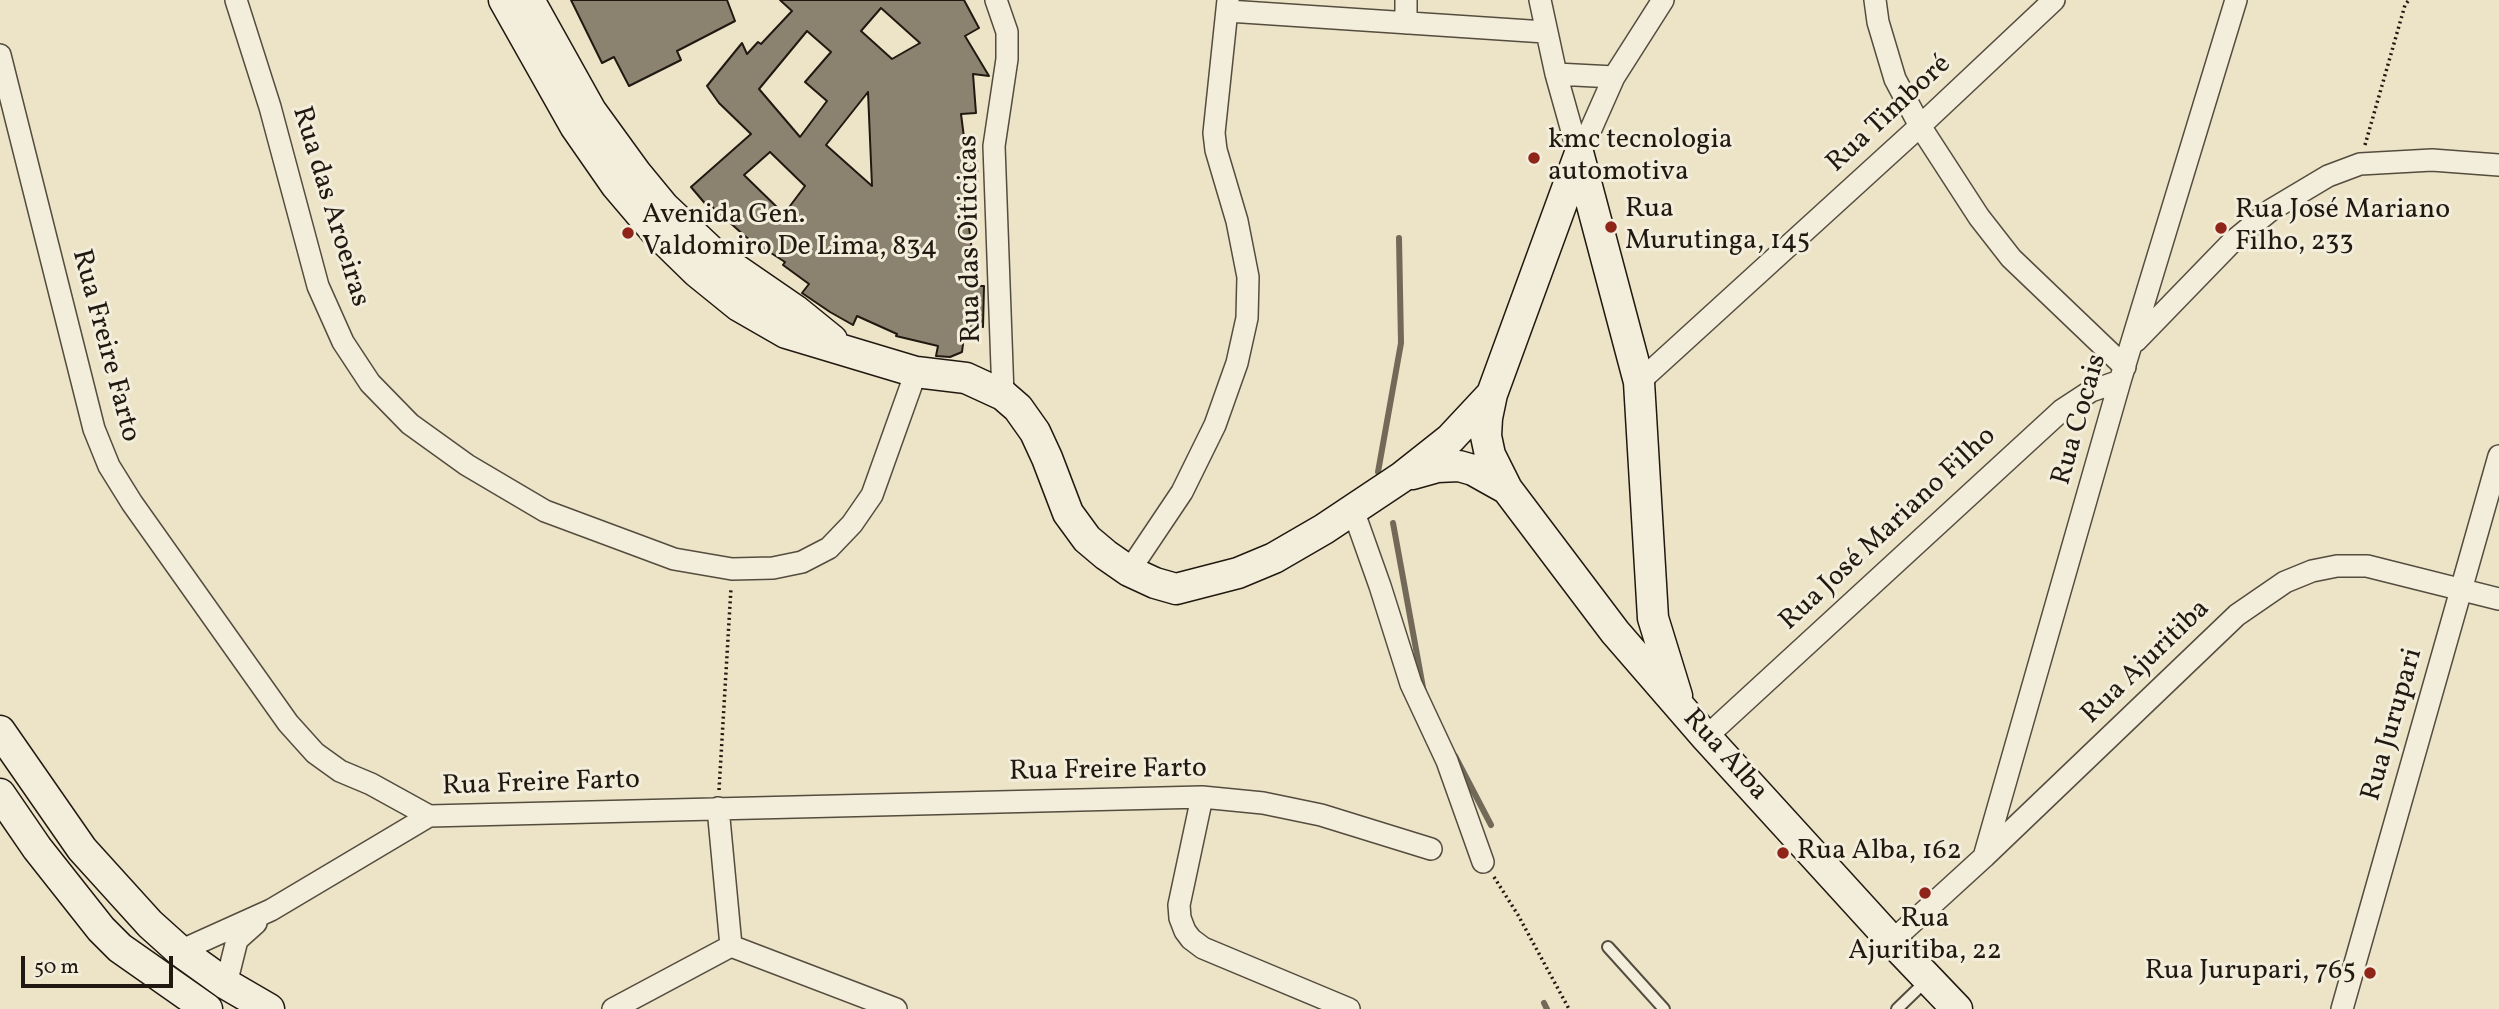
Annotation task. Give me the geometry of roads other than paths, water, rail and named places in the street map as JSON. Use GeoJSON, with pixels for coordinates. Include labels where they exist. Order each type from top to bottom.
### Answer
{"type":"FeatureCollection","features":[{"type":"Feature","properties":{"kind":"street","name":"Rua das Aroeiras"},"geometry":{"type":"LineString","coordinates":[[236,0],[270,107],[318,286],[342,342],[370,383],[410,424],[467,465],[545,511],[674,559],[732,569],[773,568],[802,562],[829,548],[852,524],[872,495],[916,372]]}},
{"type":"Feature","properties":{"kind":"street"},"geometry":{"type":"LineString","coordinates":[[505,0],[575,126],[616,185],[656,232],[697,272],[740,306],[786,333],[916,372],[966,378],[1003,395],[1018,408],[1035,432],[1068,513],[1080,530],[1106,555],[1129,571],[1155,583],[1176,589],[1238,573],[1274,558],[1402,477],[1450,439],[1492,394]]}},
{"type":"Feature","properties":{"kind":"street"},"geometry":{"type":"LineString","coordinates":[[529,0],[591,111],[664,207],[715,255],[795,310],[849,353]]}},
{"type":"Feature","properties":{"kind":"street","name":"Rua das Oiticicas"},"geometry":{"type":"LineString","coordinates":[[996,0],[1007,32],[1007,59],[994,146],[1003,395]]}},
{"type":"Feature","properties":{"kind":"street"},"geometry":{"type":"LineString","coordinates":[[1406,0],[1406,23]]}},
{"type":"Feature","properties":{"kind":"street"},"geometry":{"type":"LineString","coordinates":[[1540,0],[1545,32],[1593,203],[1639,383],[1653,618],[1680,706]]}},
{"type":"Feature","properties":{"kind":"street"},"geometry":{"type":"LineString","coordinates":[[1507,489],[1490,455],[1486,436],[1492,394],[1579,156],[1614,77],[1663,0]]}},
{"type":"Feature","properties":{"kind":"street"},"geometry":{"type":"LineString","coordinates":[[1875,0],[1878,22],[1895,79],[1920,126],[1979,217],[2011,258],[2123,374]]}},
{"type":"Feature","properties":{"kind":"street","name":"Rua Timboré"},"geometry":{"type":"LineString","coordinates":[[1639,383],[2054,0]]}},
{"type":"Feature","properties":{"kind":"street","name":"Rua Cocais"},"geometry":{"type":"LineString","coordinates":[[1984,857],[2123,374],[2236,0]]}},
{"type":"Feature","properties":{"kind":"street"},"geometry":{"type":"LineString","coordinates":[[1129,571],[1182,492],[1215,425],[1237,363],[1247,318],[1248,277],[1237,221],[1216,150],[1214,133],[1228,6],[1406,23],[1545,32]]}},
{"type":"Feature","properties":{"kind":"street","name":"Rua Freire Farto"},"geometry":{"type":"LineString","coordinates":[[0,55],[94,429],[108,466],[288,723],[315,753],[340,771],[371,784],[429,816],[1202,797],[1263,803],[1321,815],[1431,849]]}},
{"type":"Feature","properties":{"kind":"street"},"geometry":{"type":"LineString","coordinates":[[1556,74],[1614,77]]}},
{"type":"Feature","properties":{"kind":"street"},"geometry":{"type":"LineString","coordinates":[[2132,345],[2232,242],[2271,210],[2328,176],[2360,164],[2432,160],[2499,166]]}},
{"type":"Feature","properties":{"kind":"street"},"geometry":{"type":"LineString","coordinates":[[1559,213],[1593,203]]}},
{"type":"Feature","properties":{"kind":"street","name":"Rua José Mariano Filho"},"geometry":{"type":"LineString","coordinates":[[1706,737],[2062,410],[2123,374]]}},
{"type":"Feature","properties":{"kind":"street","name":"Rua Jurupari"},"geometry":{"type":"LineString","coordinates":[[2342,1009],[2499,456]]}},
{"type":"Feature","properties":{"kind":"street"},"geometry":{"type":"LineString","coordinates":[[1402,477],[1437,467],[1459,466],[1474,470],[1507,489]]}},
{"type":"Feature","properties":{"kind":"street","name":"Rua Alba"},"geometry":{"type":"LineString","coordinates":[[1507,489],[1615,632],[1706,737],[1957,1009]]}},
{"type":"Feature","properties":{"kind":"street"},"geometry":{"type":"LineString","coordinates":[[1353,510],[1411,684],[1447,761],[1483,862]]}},
{"type":"Feature","properties":{"kind":"street","name":"Rua Ajuritiba"},"geometry":{"type":"LineString","coordinates":[[1892,941],[2046,799],[2237,615],[2285,582],[2312,571],[2337,566],[2367,566],[2499,599]]}},
{"type":"Feature","properties":{"kind":"street"},"geometry":{"type":"LineString","coordinates":[[1615,632],[1640,631],[1647,628],[1653,618]]}},
{"type":"Feature","properties":{"kind":"street"},"geometry":{"type":"LineString","coordinates":[[0,731],[82,849],[150,924],[180,951],[221,997],[269,1009]]}},
{"type":"Feature","properties":{"kind":"street"},"geometry":{"type":"LineString","coordinates":[[2004,788],[2023,799],[2046,799]]}},
{"type":"Feature","properties":{"kind":"street"},"geometry":{"type":"LineString","coordinates":[[0,794],[37,848],[101,929],[120,947],[207,1009]]}},
{"type":"Feature","properties":{"kind":"street"},"geometry":{"type":"LineString","coordinates":[[1202,797],[1179,905],[1180,918],[1191,940],[1203,948],[1349,1009]]}},
{"type":"Feature","properties":{"kind":"street"},"geometry":{"type":"LineString","coordinates":[[718,808],[731,946]]}},
{"type":"Feature","properties":{"kind":"street"},"geometry":{"type":"LineString","coordinates":[[180,951],[271,910],[429,816]]}},
{"type":"Feature","properties":{"kind":"street"},"geometry":{"type":"LineString","coordinates":[[221,997],[237,940],[271,910]]}},
{"type":"Feature","properties":{"kind":"street"},"geometry":{"type":"LineString","coordinates":[[613,1009],[731,946],[896,1009]]}},
{"type":"Feature","properties":{"kind":"lane"},"geometry":{"type":"LineString","coordinates":[[1608,947],[1664,1009]]}},
{"type":"Feature","properties":{"kind":"lane"},"geometry":{"type":"LineString","coordinates":[[1897,1009],[1928,979]]}},
{"type":"Feature","properties":{"kind":"waterway"},"geometry":{"type":"LineString","coordinates":[[1378,472],[1401,343],[1399,238]]}},
{"type":"Feature","properties":{"kind":"waterway"},"geometry":{"type":"LineString","coordinates":[[1393,523],[1424,693]]}},
{"type":"Feature","properties":{"kind":"waterway"},"geometry":{"type":"LineString","coordinates":[[1455,756],[1491,825]]}},
{"type":"Feature","properties":{"kind":"waterway"},"geometry":{"type":"LineString","coordinates":[[1544,1003],[1547,1009]]}},
{"type":"Feature","properties":{"kind":"place","name":"kmc tecnologia automotiva"},"geometry":{"type":"Point","coordinates":[1534,158]}},
{"type":"Feature","properties":{"kind":"place","name":"Rua Murutinga, 145"},"geometry":{"type":"Point","coordinates":[1611,227]}},
{"type":"Feature","properties":{"kind":"place","name":"Rua José Mariano Filho, 233"},"geometry":{"type":"Point","coordinates":[2221,228]}},
{"type":"Feature","properties":{"kind":"place","name":"Avenida Gen. Valdomiro De Lima, 834"},"geometry":{"type":"Point","coordinates":[628,233]}},
{"type":"Feature","properties":{"kind":"place","name":"Rua Alba, 162"},"geometry":{"type":"Point","coordinates":[1783,853]}},
{"type":"Feature","properties":{"kind":"place","name":"Rua Ajuritiba, 22"},"geometry":{"type":"Point","coordinates":[1925,893]}},
{"type":"Feature","properties":{"kind":"place","name":"Rua Jurupari, 765"},"geometry":{"type":"Point","coordinates":[2370,973]}}]}
